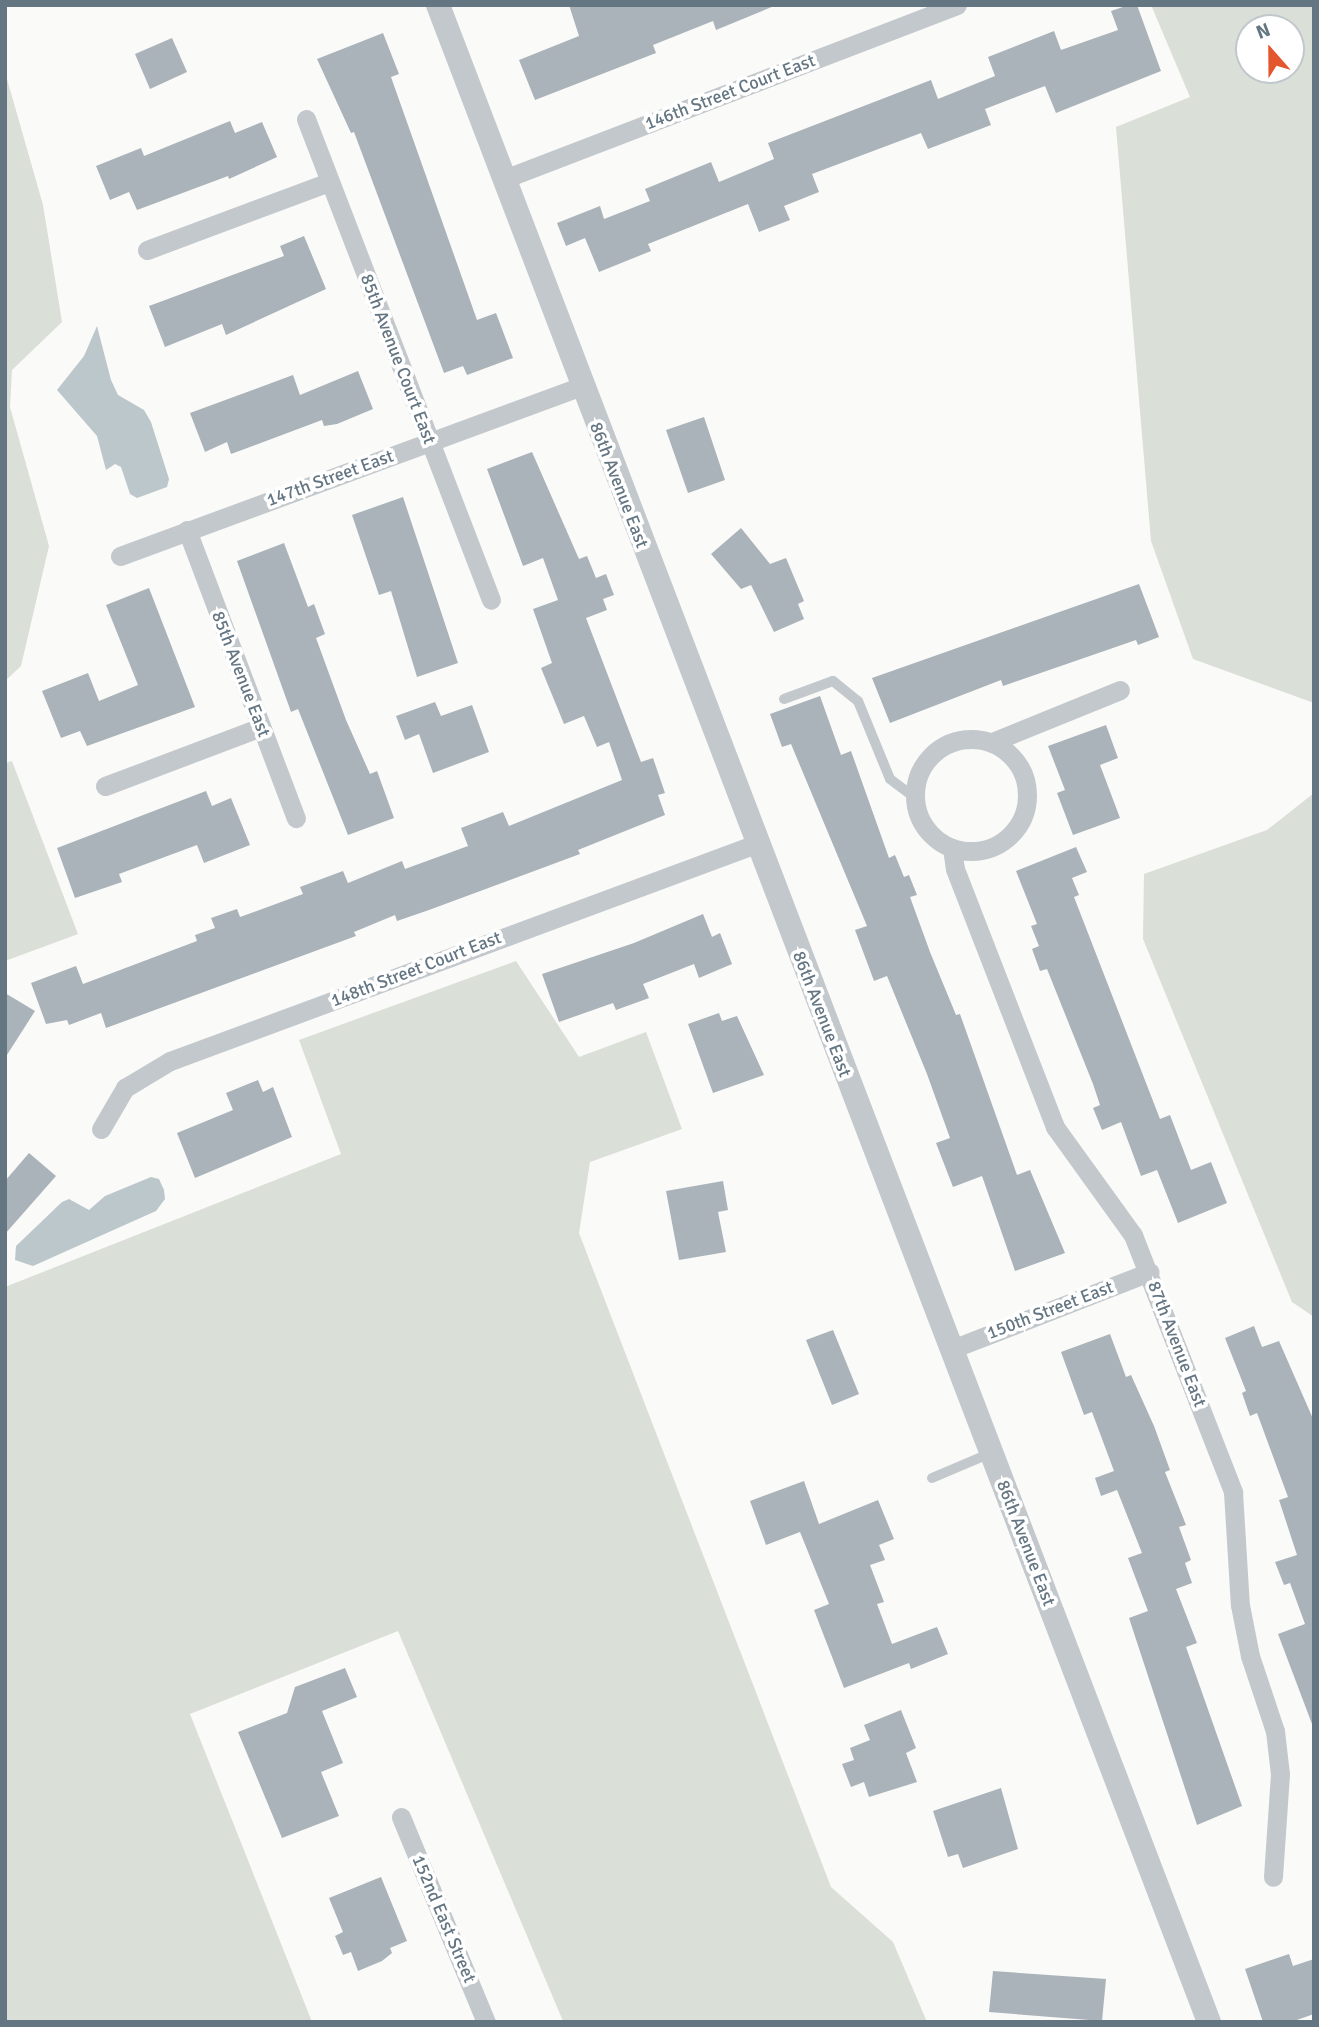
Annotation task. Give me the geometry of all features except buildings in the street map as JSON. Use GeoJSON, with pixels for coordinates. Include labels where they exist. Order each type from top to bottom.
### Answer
{"type":"FeatureCollection","features":[{"type":"Feature","properties":{"kind":"street","name":"86th Avenue East"},"geometry":{"type":"LineString","coordinates":[[438,5],[756,844],[1209,2022]]}},
{"type":"Feature","properties":{"kind":"street","name":"146th Street Court East"},"geometry":{"type":"LineString","coordinates":[[504,179],[957,5]]}},
{"type":"Feature","properties":{"kind":"street","name":"85th Avenue Court East"},"geometry":{"type":"LineString","coordinates":[[306,119],[491,600]]}},
{"type":"Feature","properties":{"kind":"street"},"geometry":{"type":"LineString","coordinates":[[147,250],[329,182]]}},
{"type":"Feature","properties":{"kind":"street","name":"147th Street East"},"geometry":{"type":"LineString","coordinates":[[120,556],[581,386]]}},
{"type":"Feature","properties":{"kind":"street","name":"85th Avenue East"},"geometry":{"type":"LineString","coordinates":[[187,530],[296,818]]}},
{"type":"Feature","properties":{"kind":"street"},"geometry":{"type":"LineString","coordinates":[[992,742],[1120,690]]}},
{"type":"Feature","properties":{"kind":"street"},"geometry":{"type":"LineString","coordinates":[[105,786],[261,727]]}},
{"type":"Feature","properties":{"kind":"street"},"geometry":{"type":"LineString","coordinates":[[973,738],[992,742],[1020,766],[1027,803],[1022,820],[995,846],[977,851],[952,848],[927,831],[914,797],[925,762],[938,749],[973,738]]}},
{"type":"Feature","properties":{"kind":"street","name":"148th Street Court East"},"geometry":{"type":"LineString","coordinates":[[101,1129],[125,1088],[170,1061],[756,844]]}},
{"type":"Feature","properties":{"kind":"street","name":"87th Avenue East"},"geometry":{"type":"LineString","coordinates":[[952,848],[955,869],[1055,1126],[1110,1199],[1133,1236],[1233,1492],[1240,1605],[1250,1656],[1275,1731],[1280,1774],[1273,1877]]}},
{"type":"Feature","properties":{"kind":"street","name":"150th Street East"},"geometry":{"type":"LineString","coordinates":[[952,1349],[1149,1272]]}},
{"type":"Feature","properties":{"kind":"street","name":"152nd East Street"},"geometry":{"type":"LineString","coordinates":[[401,1817],[486,2022]]}},
{"type":"Feature","properties":{"kind":"lane"},"geometry":{"type":"LineString","coordinates":[[785,699],[832,681],[858,701],[890,779],[914,797]]}},
{"type":"Feature","properties":{"kind":"lane"},"geometry":{"type":"LineString","coordinates":[[932,1478],[992,1453]]}},
{"type":"Feature","properties":{"kind":"shaded area"},"geometry":{"type":"Polygon","coordinates":[[[1151,5],[1314,5],[1314,703],[1193,659],[1151,541],[1116,127],[1190,97],[1151,5]]]}},
{"type":"Feature","properties":{"kind":"shaded area"},"geometry":{"type":"Polygon","coordinates":[[[5,72],[43,205],[62,322],[12,370],[10,407],[49,546],[21,666],[5,681],[5,72]]]}},
{"type":"Feature","properties":{"kind":"shaded area"},"geometry":{"type":"Polygon","coordinates":[[[97,326],[111,380],[118,395],[144,410],[151,422],[169,479],[167,487],[137,498],[130,494],[121,467],[115,464],[106,470],[97,436],[57,390],[84,356],[97,326]]]}},
{"type":"Feature","properties":{"kind":"shaded area"},"geometry":{"type":"Polygon","coordinates":[[[12,761],[78,934],[5,961],[5,763],[12,761]]]}},
{"type":"Feature","properties":{"kind":"shaded area"},"geometry":{"type":"Polygon","coordinates":[[[1314,793],[1314,1317],[1292,1302],[1143,939],[1144,874],[1267,830],[1314,793]]]}},
{"type":"Feature","properties":{"kind":"shaded area"},"geometry":{"type":"Polygon","coordinates":[[[516,961],[579,1057],[646,1032],[682,1129],[590,1162],[579,1233],[831,1887],[893,1942],[927,2022],[563,2021],[398,1631],[190,1714],[312,2022],[5,2022],[5,1287],[341,1154],[299,1040],[516,961]]]}},
{"type":"Feature","properties":{"kind":"shaded area"},"geometry":{"type":"Polygon","coordinates":[[[151,1177],[159,1179],[164,1190],[165,1199],[156,1211],[33,1266],[15,1260],[16,1246],[62,1202],[69,1199],[89,1210],[105,1196],[151,1177]]]}}]}
